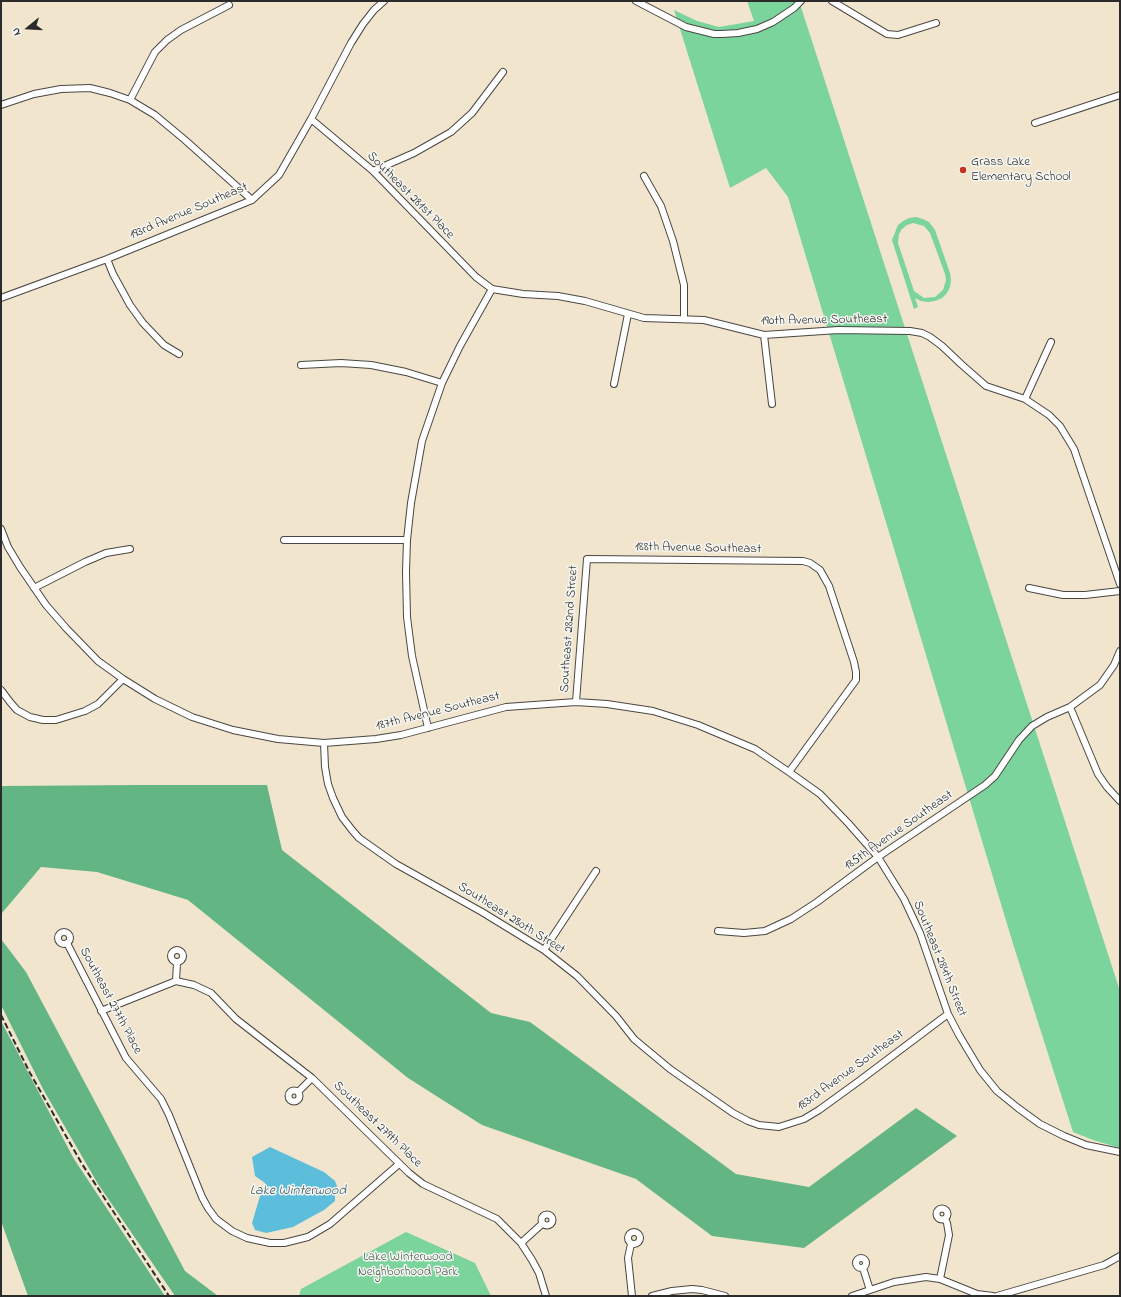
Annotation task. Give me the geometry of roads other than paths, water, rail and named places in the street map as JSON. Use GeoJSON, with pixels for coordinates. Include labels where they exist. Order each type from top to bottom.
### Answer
{"type":"FeatureCollection","features":[{"type":"Feature","properties":{"kind":"street","name":"193rd Avenue Southeast"},"geometry":{"type":"LineString","coordinates":[[1,298],[107,259],[252,200],[279,175],[311,119],[351,43],[374,10],[384,1]]}},
{"type":"Feature","properties":{"kind":"street"},"geometry":{"type":"LineString","coordinates":[[636,1],[686,27],[714,34],[738,34],[757,29],[773,22],[801,1]]}},
{"type":"Feature","properties":{"kind":"street"},"geometry":{"type":"LineString","coordinates":[[832,1],[887,34],[898,35],[936,23]]}},
{"type":"Feature","properties":{"kind":"street"},"geometry":{"type":"LineString","coordinates":[[130,100],[155,52],[167,40],[181,30],[229,5]]}},
{"type":"Feature","properties":{"kind":"street"},"geometry":{"type":"LineString","coordinates":[[373,171],[414,153],[451,132],[472,113],[503,72]]}},
{"type":"Feature","properties":{"kind":"street"},"geometry":{"type":"LineString","coordinates":[[1,105],[34,94],[61,89],[90,88],[130,100],[155,115],[252,200]]}},
{"type":"Feature","properties":{"kind":"street"},"geometry":{"type":"LineString","coordinates":[[1035,123],[1120,95]]}},
{"type":"Feature","properties":{"kind":"street","name":"Southeast 281st Place"},"geometry":{"type":"LineString","coordinates":[[311,119],[373,171],[476,278],[492,289]]}},
{"type":"Feature","properties":{"kind":"street"},"geometry":{"type":"LineString","coordinates":[[644,176],[662,206],[673,241],[684,285],[684,318]]}},
{"type":"Feature","properties":{"kind":"street"},"geometry":{"type":"LineString","coordinates":[[107,259],[115,280],[130,306],[143,323],[164,345],[178,354]]}},
{"type":"Feature","properties":{"kind":"street"},"geometry":{"type":"LineString","coordinates":[[428,728],[412,656],[407,617],[407,540],[411,502],[422,441],[442,383],[460,346],[492,289]]}},
{"type":"Feature","properties":{"kind":"street","name":"190th Avenue Southeast"},"geometry":{"type":"LineString","coordinates":[[492,289],[523,294],[558,296],[585,301],[644,318],[684,318],[704,320],[764,335],[838,330],[910,331],[930,337],[986,386],[1025,399]]}},
{"type":"Feature","properties":{"kind":"street"},"geometry":{"type":"LineString","coordinates":[[614,384],[628,314]]}},
{"type":"Feature","properties":{"kind":"street"},"geometry":{"type":"LineString","coordinates":[[764,335],[772,404]]}},
{"type":"Feature","properties":{"kind":"street"},"geometry":{"type":"LineString","coordinates":[[1051,342],[1025,399],[1054,419],[1066,433],[1074,449],[1120,584]]}},
{"type":"Feature","properties":{"kind":"street"},"geometry":{"type":"LineString","coordinates":[[301,365],[341,363],[371,365],[406,372],[442,383]]}},
{"type":"Feature","properties":{"kind":"street","name":"187th Avenue Southeast"},"geometry":{"type":"LineString","coordinates":[[1,529],[8,547],[34,588],[71,634],[98,661],[155,700],[192,717],[233,730],[278,740],[324,743],[376,739],[401,735],[506,707],[576,702],[607,704],[652,711],[698,725],[755,749],[789,772]]}},
{"type":"Feature","properties":{"kind":"street"},"geometry":{"type":"LineString","coordinates":[[284,540],[407,540]]}},
{"type":"Feature","properties":{"kind":"street"},"geometry":{"type":"LineString","coordinates":[[34,588],[106,553],[130,549]]}},
{"type":"Feature","properties":{"kind":"street","name":"188th Avenue Southeast"},"geometry":{"type":"LineString","coordinates":[[586,559],[803,561],[810,563],[820,570],[829,586],[854,662],[856,680],[789,772]]}},
{"type":"Feature","properties":{"kind":"street","name":"Southeast 282nd Street"},"geometry":{"type":"LineString","coordinates":[[576,702],[586,559]]}},
{"type":"Feature","properties":{"kind":"street"},"geometry":{"type":"LineString","coordinates":[[1030,588],[1063,595],[1085,595],[1120,590]]}},
{"type":"Feature","properties":{"kind":"street","name":"185th Avenue Southeast"},"geometry":{"type":"LineString","coordinates":[[718,931],[744,934],[765,931],[775,927],[802,912],[878,857],[985,785],[995,776],[1019,740],[1029,729],[1039,721],[1070,708],[1100,685],[1114,665],[1120,651]]}},
{"type":"Feature","properties":{"kind":"street"},"geometry":{"type":"LineString","coordinates":[[1,690],[17,710],[30,717],[43,720],[56,720],[85,711],[98,704],[123,679]]}},
{"type":"Feature","properties":{"kind":"street"},"geometry":{"type":"LineString","coordinates":[[1070,708],[1098,774],[1107,787],[1120,801]]}},
{"type":"Feature","properties":{"kind":"street","name":"Southeast 280th Street"},"geometry":{"type":"LineString","coordinates":[[324,743],[325,767],[328,784],[342,817],[356,834],[396,864],[482,912],[544,950],[577,976],[616,1016],[634,1039],[670,1069],[733,1112],[748,1121],[759,1125]]}},
{"type":"Feature","properties":{"kind":"street","name":"Southeast 284th Street"},"geometry":{"type":"LineString","coordinates":[[789,772],[820,794],[878,857],[904,899],[920,933],[948,1014],[958,1036],[980,1070],[997,1091],[1035,1120],[1064,1136],[1086,1145],[1120,1152]]}},
{"type":"Feature","properties":{"kind":"street"},"geometry":{"type":"LineString","coordinates":[[544,950],[596,871]]}},
{"type":"Feature","properties":{"kind":"street","name":"Southeast 277th Place"},"geometry":{"type":"LineString","coordinates":[[67,943],[126,1058],[161,1099],[208,1208],[216,1219],[232,1231],[247,1238],[270,1243],[284,1243],[308,1237],[330,1224],[399,1164]]}},
{"type":"Feature","properties":{"kind":"street"},"geometry":{"type":"LineString","coordinates":[[101,1011],[176,981],[177,963]]}},
{"type":"Feature","properties":{"kind":"street","name":"Southeast 279th Place"},"geometry":{"type":"LineString","coordinates":[[176,981],[194,984],[210,993],[236,1019],[312,1078],[399,1164],[423,1184],[497,1219],[521,1243],[539,1272],[546,1296]]}},
{"type":"Feature","properties":{"kind":"street","name":"183rd Avenue Southeast"},"geometry":{"type":"LineString","coordinates":[[759,1125],[779,1127],[804,1119],[859,1081],[948,1014]]}},
{"type":"Feature","properties":{"kind":"street"},"geometry":{"type":"LineString","coordinates":[[298,1092],[312,1078]]}},
{"type":"Feature","properties":{"kind":"street"},"geometry":{"type":"LineString","coordinates":[[940,1280],[948,1243],[948,1227],[945,1219]]}},
{"type":"Feature","properties":{"kind":"street"},"geometry":{"type":"LineString","coordinates":[[521,1243],[542,1224]]}},
{"type":"Feature","properties":{"kind":"street"},"geometry":{"type":"LineString","coordinates":[[631,1244],[628,1258],[632,1296]]}},
{"type":"Feature","properties":{"kind":"street"},"geometry":{"type":"LineString","coordinates":[[997,1296],[1104,1265],[1120,1256]]}},
{"type":"Feature","properties":{"kind":"street"},"geometry":{"type":"LineString","coordinates":[[863,1268],[870,1290]]}},
{"type":"Feature","properties":{"kind":"street"},"geometry":{"type":"LineString","coordinates":[[852,1296],[894,1282],[926,1277],[940,1280],[977,1294],[993,1296]]}},
{"type":"Feature","properties":{"kind":"street"},"geometry":{"type":"LineString","coordinates":[[652,1296],[672,1291],[692,1289],[725,1296]]}},
{"type":"Feature","properties":{"kind":"water","name":"Lake Winterwood"},"geometry":{"type":"Polygon","coordinates":[[[270,1147],[324,1172],[335,1181],[338,1189],[335,1195],[335,1201],[324,1210],[293,1227],[266,1233],[255,1230],[252,1223],[260,1196],[268,1190],[265,1183],[255,1176],[252,1157],[270,1147]]]}},
{"type":"Feature","properties":{"kind":"railway"},"geometry":{"type":"LineString","coordinates":[[1,1015],[30,1073],[82,1164],[169,1296]]}},
{"type":"Feature","properties":{"kind":"place","name":"Grass Lake Elementary School"},"geometry":{"type":"Point","coordinates":[963,170]}},
{"type":"Feature","properties":{"kind":"park label","name":"Lake Winterwood Neighborhood Park"},"geometry":{"type":"Point","coordinates":[408,1266]}}]}
